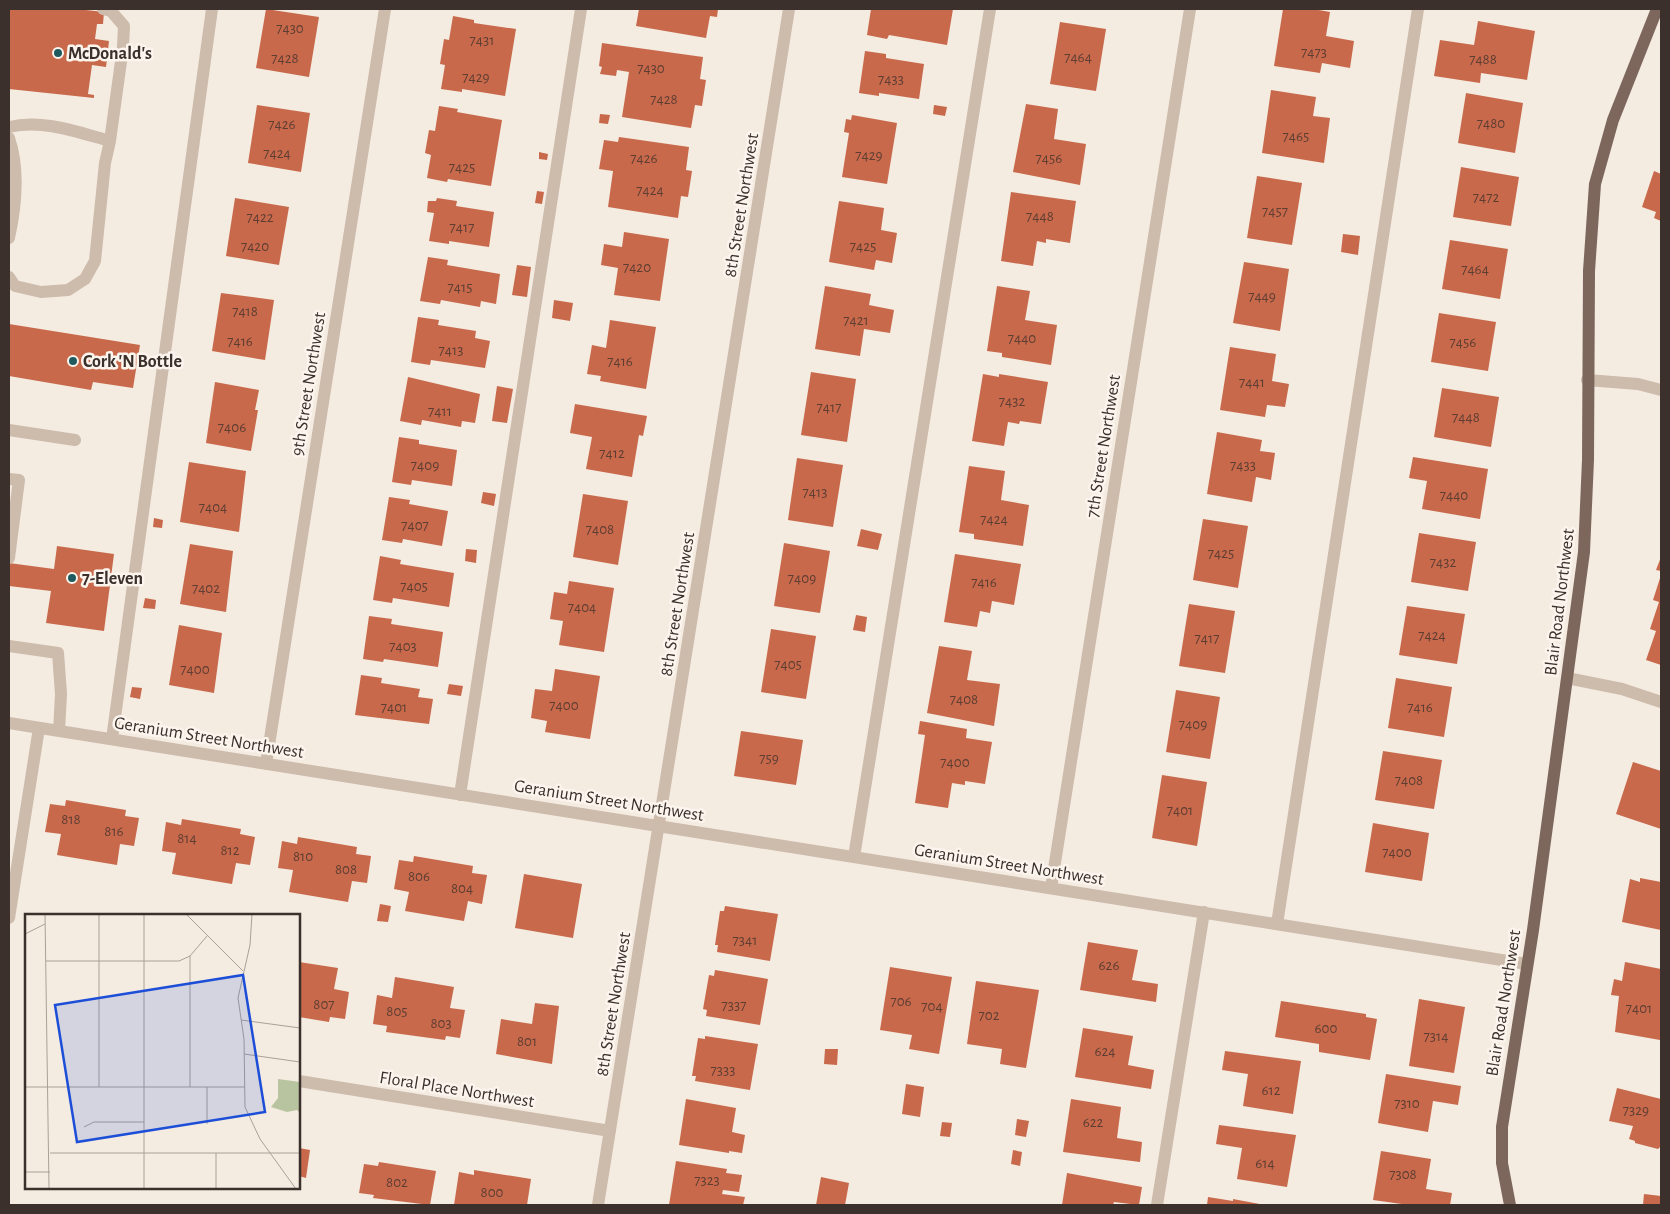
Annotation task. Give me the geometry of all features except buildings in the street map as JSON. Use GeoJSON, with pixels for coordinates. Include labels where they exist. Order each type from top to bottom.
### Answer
{"type":"FeatureCollection","features":[{"type":"Feature","properties":{"kind":"main road","name":"Blair Road Northwest"},"geometry":{"type":"LineString","coordinates":[[1510,1205],[1502,1163],[1502,1126],[1527,964],[1584,543],[1588,460],[1589,271],[1595,184],[1612,120],[1657,9]]}},
{"type":"Feature","properties":{"kind":"street"},"geometry":{"type":"LineString","coordinates":[[9,277],[15,286],[41,292],[68,290],[85,279],[95,261],[105,163],[110,141],[124,26],[111,11],[103,9]]}},
{"type":"Feature","properties":{"kind":"street"},"geometry":{"type":"LineString","coordinates":[[112,739],[212,9]]}},
{"type":"Feature","properties":{"kind":"street","name":"9th Street Northwest"},"geometry":{"type":"LineString","coordinates":[[266,764],[385,9]]}},
{"type":"Feature","properties":{"kind":"street"},"geometry":{"type":"LineString","coordinates":[[460,794],[582,9]]}},
{"type":"Feature","properties":{"kind":"street","name":"8th Street Northwest"},"geometry":{"type":"LineString","coordinates":[[598,1205],[789,9]]}},
{"type":"Feature","properties":{"kind":"street"},"geometry":{"type":"LineString","coordinates":[[854,857],[990,9]]}},
{"type":"Feature","properties":{"kind":"street","name":"7th Street Northwest"},"geometry":{"type":"LineString","coordinates":[[1051,888],[1190,9]]}},
{"type":"Feature","properties":{"kind":"street"},"geometry":{"type":"LineString","coordinates":[[1278,924],[1418,9]]}},
{"type":"Feature","properties":{"kind":"street"},"geometry":{"type":"LineString","coordinates":[[9,127],[24,124],[41,124],[110,141]]}},
{"type":"Feature","properties":{"kind":"street"},"geometry":{"type":"LineString","coordinates":[[9,138],[15,155],[15,211],[9,238]]}},
{"type":"Feature","properties":{"kind":"street"},"geometry":{"type":"LineString","coordinates":[[1587,380],[1638,384],[1661,390]]}},
{"type":"Feature","properties":{"kind":"street"},"geometry":{"type":"LineString","coordinates":[[9,430],[75,440]]}},
{"type":"Feature","properties":{"kind":"street"},"geometry":{"type":"LineString","coordinates":[[9,479],[19,480],[11,526],[9,558]]}},
{"type":"Feature","properties":{"kind":"street"},"geometry":{"type":"LineString","coordinates":[[9,646],[58,653],[61,694],[59,731]]}},
{"type":"Feature","properties":{"kind":"street"},"geometry":{"type":"LineString","coordinates":[[1567,678],[1622,688],[1661,702]]}},
{"type":"Feature","properties":{"kind":"street","name":"Geranium Street Northwest"},"geometry":{"type":"LineString","coordinates":[[9,723],[1527,964]]}},
{"type":"Feature","properties":{"kind":"street"},"geometry":{"type":"LineString","coordinates":[[9,918],[40,728]]}},
{"type":"Feature","properties":{"kind":"street"},"geometry":{"type":"LineString","coordinates":[[1157,1205],[1204,912]]}},
{"type":"Feature","properties":{"kind":"street","name":"Floral Place Northwest"},"geometry":{"type":"LineString","coordinates":[[300,1081],[610,1131]]}},
{"type":"Feature","properties":{"kind":"place","name":"McDonald's"},"geometry":{"type":"Point","coordinates":[58,53]}},
{"type":"Feature","properties":{"kind":"place","name":"Cork 'N Bottle"},"geometry":{"type":"Point","coordinates":[73,361]}},
{"type":"Feature","properties":{"kind":"place","name":"7-Eleven"},"geometry":{"type":"Point","coordinates":[72,578]}}]}
